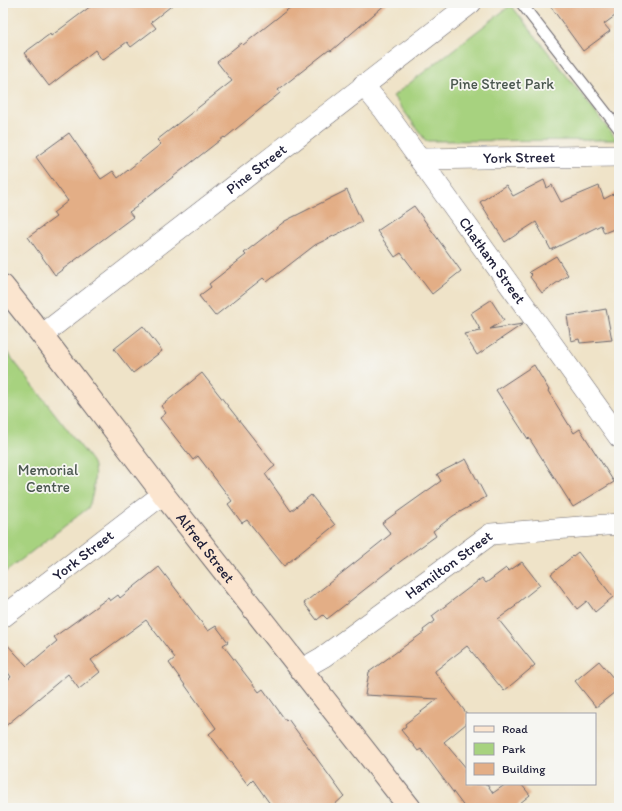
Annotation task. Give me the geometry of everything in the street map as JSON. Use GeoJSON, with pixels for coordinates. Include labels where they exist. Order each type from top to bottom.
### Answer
{"type":"FeatureCollection","features":[{"type":"Feature","properties":{"kind":"street","name":"Pine Street"},"geometry":{"type":"LineString","coordinates":[[42,335],[363,85],[471,3]]}},
{"type":"Feature","properties":{"kind":"street","name":"Chatham Street"},"geometry":{"type":"LineString","coordinates":[[363,85],[384,110],[619,437]]}},
{"type":"Feature","properties":{"kind":"street","name":"York Street"},"geometry":{"type":"LineString","coordinates":[[419,159],[619,156]]}},
{"type":"Feature","properties":{"kind":"street","name":"Alfred Street"},"geometry":{"type":"LineString","coordinates":[[3,286],[163,494],[410,808]]}},
{"type":"Feature","properties":{"kind":"street","name":"York Street"},"geometry":{"type":"LineString","coordinates":[[3,617],[163,494]]}},
{"type":"Feature","properties":{"kind":"street","name":"Hamilton Street"},"geometry":{"type":"LineString","coordinates":[[302,669],[323,656],[491,534],[619,524]]}},
{"type":"Feature","properties":{"kind":"lane"},"geometry":{"type":"LineString","coordinates":[[521,3],[619,129]]}},
{"type":"Feature","properties":{"kind":"green space","name":"Pine Street Park"},"geometry":{"type":"Polygon","coordinates":[[[511,5],[617,140],[426,141],[393,96],[511,5]]]}},
{"type":"Feature","properties":{"kind":"green space","name":"Memorial Centre"},"geometry":{"type":"Polygon","coordinates":[[[3,347],[91,460],[94,466],[95,476],[93,493],[88,508],[3,574],[3,347]]]}},
{"type":"Feature","properties":{"kind":"building"},"geometry":{"type":"Polygon","coordinates":[[[95,3],[175,3],[151,22],[156,28],[131,47],[127,42],[102,60],[95,50],[49,86],[24,53],[50,34],[51,36],[95,3]]]}},
{"type":"Feature","properties":{"kind":"building"},"geometry":{"type":"Polygon","coordinates":[[[296,3],[387,3],[331,51],[329,50],[278,90],[280,93],[225,138],[224,137],[137,205],[138,206],[129,212],[133,217],[55,275],[28,237],[56,217],[53,213],[68,201],[36,157],[69,133],[101,179],[113,171],[118,178],[161,144],[157,140],[232,81],[217,62],[241,43],[243,45],[296,3]]]}},
{"type":"Feature","properties":{"kind":"building"},"geometry":{"type":"Polygon","coordinates":[[[548,3],[619,3],[619,13],[604,24],[610,31],[583,51],[548,3]]]}},
{"type":"Feature","properties":{"kind":"building"},"geometry":{"type":"Polygon","coordinates":[[[544,180],[547,188],[552,185],[561,202],[599,186],[604,199],[619,191],[619,227],[604,233],[601,225],[551,250],[536,222],[505,242],[480,202],[506,185],[513,196],[544,180]]]}},
{"type":"Feature","properties":{"kind":"building"},"geometry":{"type":"Polygon","coordinates":[[[347,190],[362,222],[315,245],[267,282],[263,278],[215,316],[199,296],[211,287],[209,284],[246,255],[244,253],[285,221],[347,190]]]}},
{"type":"Feature","properties":{"kind":"building"},"geometry":{"type":"Polygon","coordinates":[[[414,206],[461,271],[432,294],[401,253],[395,257],[377,231],[414,206]]]}},
{"type":"Feature","properties":{"kind":"building"},"geometry":{"type":"Polygon","coordinates":[[[556,256],[568,275],[542,293],[530,277],[532,275],[529,272],[556,256]]]}},
{"type":"Feature","properties":{"kind":"building"},"geometry":{"type":"Polygon","coordinates":[[[491,300],[504,320],[490,329],[523,324],[477,355],[464,334],[481,331],[471,313],[491,300]]]}},
{"type":"Feature","properties":{"kind":"building"},"geometry":{"type":"Polygon","coordinates":[[[606,309],[612,340],[580,343],[579,339],[571,341],[567,316],[606,309]]]}},
{"type":"Feature","properties":{"kind":"building"},"geometry":{"type":"Polygon","coordinates":[[[143,326],[162,351],[133,373],[114,349],[143,326]]]}},
{"type":"Feature","properties":{"kind":"building"},"geometry":{"type":"Polygon","coordinates":[[[534,365],[574,433],[580,429],[614,482],[573,507],[496,390],[534,365]]]}},
{"type":"Feature","properties":{"kind":"building"},"geometry":{"type":"Polygon","coordinates":[[[202,373],[275,466],[265,474],[291,511],[311,495],[335,525],[284,566],[247,520],[242,523],[228,504],[232,501],[198,456],[193,460],[160,418],[166,413],[161,406],[202,373]]]}},
{"type":"Feature","properties":{"kind":"building"},"geometry":{"type":"Polygon","coordinates":[[[466,459],[486,497],[453,516],[433,531],[436,536],[401,561],[327,619],[323,615],[317,620],[304,603],[391,534],[382,523],[441,481],[437,474],[466,459]]]}},
{"type":"Feature","properties":{"kind":"building"},"geometry":{"type":"Polygon","coordinates":[[[578,552],[613,597],[595,612],[587,601],[577,609],[551,574],[578,552]]]}},
{"type":"Feature","properties":{"kind":"building"},"geometry":{"type":"Polygon","coordinates":[[[522,562],[540,585],[515,605],[516,606],[498,619],[535,665],[504,691],[467,646],[435,672],[466,713],[466,724],[444,742],[466,768],[466,785],[488,785],[493,793],[505,785],[522,785],[530,795],[514,808],[465,808],[421,749],[418,751],[401,730],[406,726],[405,724],[438,699],[365,695],[369,672],[424,632],[423,630],[435,621],[432,616],[482,578],[486,583],[506,568],[509,571],[522,562]]]}},
{"type":"Feature","properties":{"kind":"building"},"geometry":{"type":"Polygon","coordinates":[[[159,567],[208,631],[216,626],[228,642],[223,645],[259,692],[263,689],[286,721],[288,719],[344,796],[331,808],[273,808],[253,780],[248,785],[209,734],[216,728],[169,663],[175,658],[146,620],[91,660],[100,672],[79,689],[68,674],[3,728],[3,684],[11,677],[3,665],[3,640],[27,666],[57,641],[54,637],[108,598],[110,601],[118,595],[120,598],[159,567]]]}},
{"type":"Feature","properties":{"kind":"building"},"geometry":{"type":"Polygon","coordinates":[[[599,661],[619,685],[619,689],[596,707],[575,681],[599,661]]]}}]}
